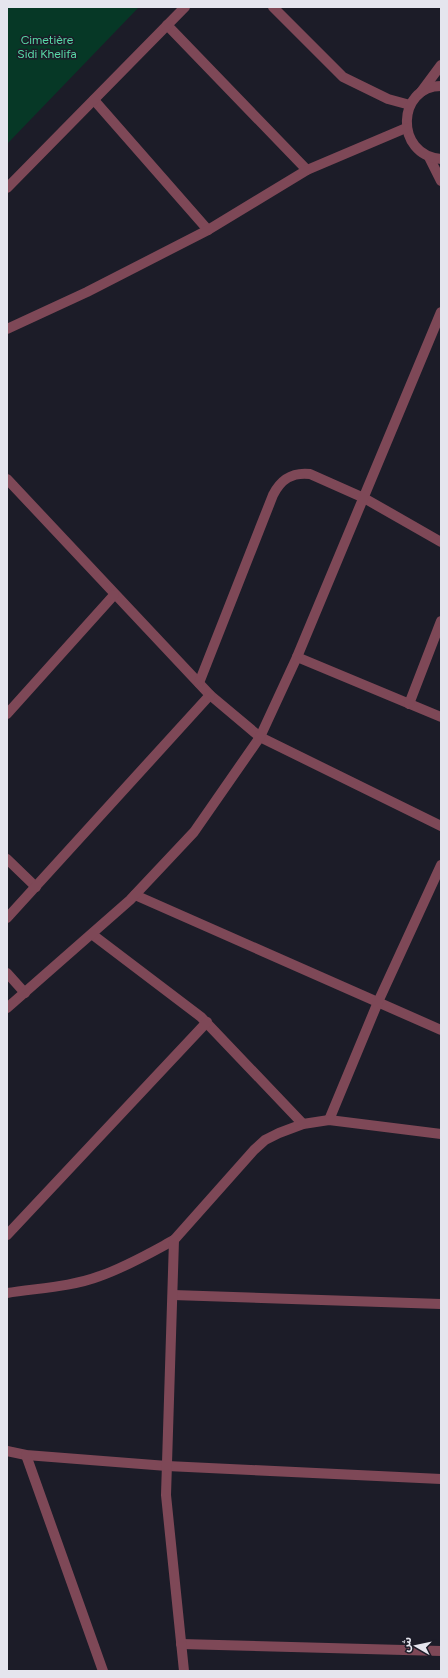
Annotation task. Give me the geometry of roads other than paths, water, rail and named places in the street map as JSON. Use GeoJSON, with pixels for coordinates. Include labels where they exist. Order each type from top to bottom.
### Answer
{"type":"FeatureCollection","features":[{"type":"Feature","properties":{"kind":"street"},"geometry":{"type":"LineString","coordinates":[[7,188],[185,7]]}},
{"type":"Feature","properties":{"kind":"street"},"geometry":{"type":"LineString","coordinates":[[273,7],[343,77],[388,99],[410,105]]}},
{"type":"Feature","properties":{"kind":"street"},"geometry":{"type":"LineString","coordinates":[[167,25],[307,170]]}},
{"type":"Feature","properties":{"kind":"street"},"geometry":{"type":"LineString","coordinates":[[441,65],[410,105],[406,116],[406,128],[418,150],[429,156],[441,159]]}},
{"type":"Feature","properties":{"kind":"street"},"geometry":{"type":"LineString","coordinates":[[418,95],[427,89],[441,86]]}},
{"type":"Feature","properties":{"kind":"street"},"geometry":{"type":"LineString","coordinates":[[94,100],[208,230]]}},
{"type":"Feature","properties":{"kind":"street"},"geometry":{"type":"LineString","coordinates":[[7,330],[87,292],[208,230],[307,170],[406,128]]}},
{"type":"Feature","properties":{"kind":"street"},"geometry":{"type":"LineString","coordinates":[[429,156],[441,181]]}},
{"type":"Feature","properties":{"kind":"street"},"geometry":{"type":"LineString","coordinates":[[7,1008],[93,935],[135,895],[194,832],[260,737],[297,657],[440,319]]}},
{"type":"Feature","properties":{"kind":"street"},"geometry":{"type":"LineString","coordinates":[[199,683],[277,486],[292,475],[301,473],[310,474],[364,498],[441,542]]}},
{"type":"Feature","properties":{"kind":"street"},"geometry":{"type":"LineString","coordinates":[[7,479],[114,595],[210,695],[260,737],[441,826]]}},
{"type":"Feature","properties":{"kind":"street"},"geometry":{"type":"LineString","coordinates":[[7,714],[114,595]]}},
{"type":"Feature","properties":{"kind":"street"},"geometry":{"type":"LineString","coordinates":[[409,704],[441,621]]}},
{"type":"Feature","properties":{"kind":"street"},"geometry":{"type":"LineString","coordinates":[[297,657],[441,717]]}},
{"type":"Feature","properties":{"kind":"street"},"geometry":{"type":"LineString","coordinates":[[7,918],[36,888],[210,695]]}},
{"type":"Feature","properties":{"kind":"street"},"geometry":{"type":"LineString","coordinates":[[7,859],[36,888]]}},
{"type":"Feature","properties":{"kind":"street"},"geometry":{"type":"LineString","coordinates":[[329,1120],[378,1002],[441,865]]}},
{"type":"Feature","properties":{"kind":"street"},"geometry":{"type":"LineString","coordinates":[[135,895],[441,1030]]}},
{"type":"Feature","properties":{"kind":"street"},"geometry":{"type":"LineString","coordinates":[[93,935],[207,1022],[303,1124]]}},
{"type":"Feature","properties":{"kind":"street"},"geometry":{"type":"LineString","coordinates":[[7,973],[25,993]]}},
{"type":"Feature","properties":{"kind":"street"},"geometry":{"type":"LineString","coordinates":[[7,1235],[207,1022]]}},
{"type":"Feature","properties":{"kind":"street"},"geometry":{"type":"LineString","coordinates":[[7,1293],[72,1284],[100,1276],[141,1258],[174,1240],[254,1150],[265,1140],[303,1124],[329,1120],[441,1133]]}},
{"type":"Feature","properties":{"kind":"street"},"geometry":{"type":"LineString","coordinates":[[174,1240],[166,1495],[184,1671]]}},
{"type":"Feature","properties":{"kind":"street"},"geometry":{"type":"LineString","coordinates":[[173,1294],[441,1304]]}},
{"type":"Feature","properties":{"kind":"street"},"geometry":{"type":"LineString","coordinates":[[7,1451],[26,1455],[167,1466],[441,1479]]}},
{"type":"Feature","properties":{"kind":"street"},"geometry":{"type":"LineString","coordinates":[[26,1455],[103,1671]]}},
{"type":"Feature","properties":{"kind":"street"},"geometry":{"type":"LineString","coordinates":[[181,1644],[441,1651]]}},
{"type":"Feature","properties":{"kind":"park label","name":"Cimetière Sidi Khelifa"},"geometry":{"type":"Point","coordinates":[47,47]}}]}
